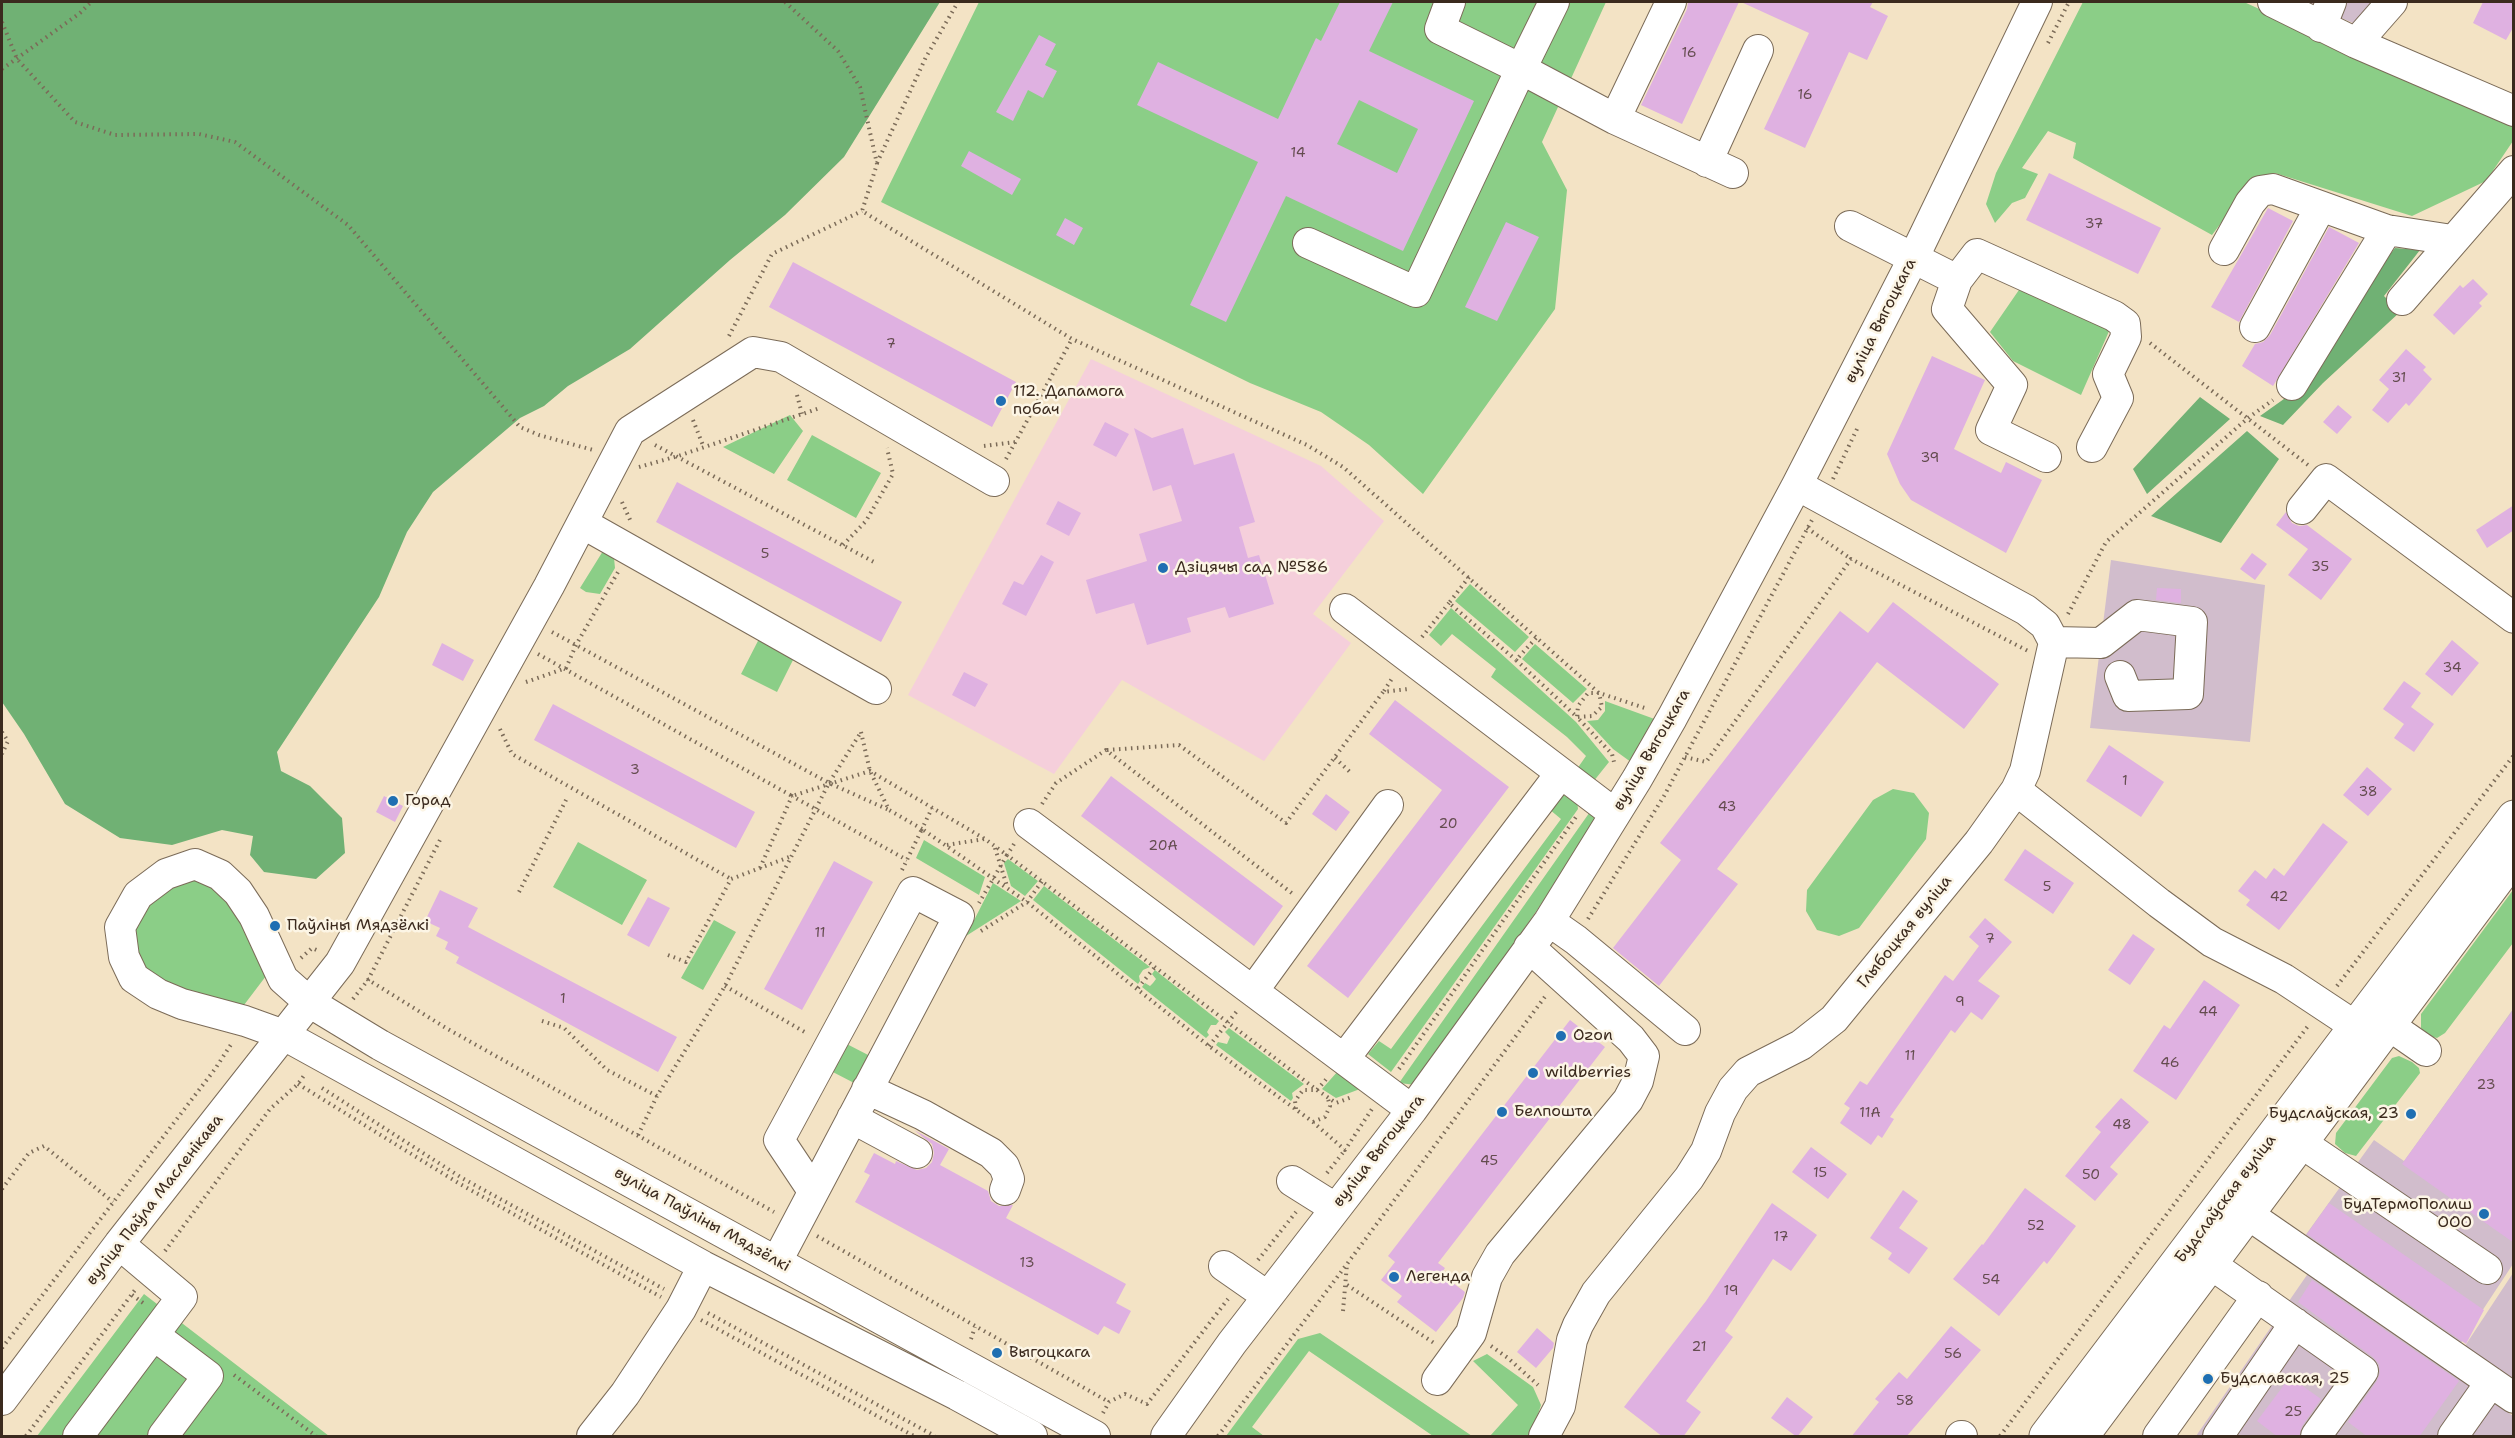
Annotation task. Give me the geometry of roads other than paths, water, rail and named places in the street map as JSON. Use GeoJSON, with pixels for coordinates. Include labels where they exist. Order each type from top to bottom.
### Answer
{"type":"FeatureCollection","features":[{"type":"Feature","properties":{"kind":"main road","name":"Будслаўская вуліца"},"geometry":{"type":"LineString","coordinates":[[2082,1437],[2300,1142],[2371,1025],[2514,817]]}},
{"type":"Feature","properties":{"kind":"main road","name":"Будслаўская вуліца"},"geometry":{"type":"LineString","coordinates":[[2046,1437],[2371,1025],[2514,857]]}},
{"type":"Feature","properties":{"kind":"street"},"geometry":{"type":"LineString","coordinates":[[1450,2],[1440,29],[1615,119],[1720,167],[1758,50]]}},
{"type":"Feature","properties":{"kind":"street"},"geometry":{"type":"LineString","coordinates":[[1308,243],[1416,292],[1554,2]]}},
{"type":"Feature","properties":{"kind":"street"},"geometry":{"type":"LineString","coordinates":[[1615,119],[1671,2]]}},
{"type":"Feature","properties":{"kind":"street","name":"вуліца Выгоцкага"},"geometry":{"type":"LineString","coordinates":[[1166,1437],[1268,1296],[1412,1110],[1549,921],[1615,814],[1626,773],[1672,718],[1797,485],[1914,256],[2037,2]]}},
{"type":"Feature","properties":{"kind":"street"},"geometry":{"type":"LineString","coordinates":[[2273,2],[2326,14],[2356,43],[2514,111]]}},
{"type":"Feature","properties":{"kind":"street"},"geometry":{"type":"LineString","coordinates":[[2356,43],[2392,2]]}},
{"type":"Feature","properties":{"kind":"street"},"geometry":{"type":"LineString","coordinates":[[2402,300],[2514,171]]}},
{"type":"Feature","properties":{"kind":"street"},"geometry":{"type":"LineString","coordinates":[[2224,250],[2250,203],[2260,191],[2273,189],[2320,208],[2387,230],[2452,240]]}},
{"type":"Feature","properties":{"kind":"street"},"geometry":{"type":"LineString","coordinates":[[2254,327],[2320,208]]}},
{"type":"Feature","properties":{"kind":"street"},"geometry":{"type":"LineString","coordinates":[[1850,226],[1958,280]]}},
{"type":"Feature","properties":{"kind":"street"},"geometry":{"type":"LineString","coordinates":[[2292,385],[2387,230]]}},
{"type":"Feature","properties":{"kind":"street"},"geometry":{"type":"LineString","coordinates":[[2046,457],[1991,430],[2012,385],[1947,309],[1958,280],[1977,254],[2114,316],[2125,324],[2126,337],[2108,375],[2118,398],[2092,447]]}},
{"type":"Feature","properties":{"kind":"street","name":"вуліца Паўла Масленікава"},"geometry":{"type":"LineString","coordinates":[[2,1400],[119,1244],[340,963],[549,586],[606,536],[644,442],[703,384],[753,352],[781,357],[994,481]]}},
{"type":"Feature","properties":{"kind":"street"},"geometry":{"type":"LineString","coordinates":[[2302,509],[2326,479],[2514,618]]}},
{"type":"Feature","properties":{"kind":"street"},"geometry":{"type":"LineString","coordinates":[[1797,485],[2026,610],[2045,625],[2052,652],[2101,643],[2137,615],[2192,622],[2188,694],[2128,696],[2120,675]]}},
{"type":"Feature","properties":{"kind":"street"},"geometry":{"type":"LineString","coordinates":[[606,536],[876,689]]}},
{"type":"Feature","properties":{"kind":"street"},"geometry":{"type":"LineString","coordinates":[[1345,609],[1615,814]]}},
{"type":"Feature","properties":{"kind":"street","name":"Глыбоцкая вуліца"},"geometry":{"type":"LineString","coordinates":[[1544,1437],[1560,1407],[1572,1340],[1578,1325],[1596,1293],[1689,1178],[1706,1151],[1720,1113],[1734,1089],[1748,1072],[1801,1045],[1834,1019],[1979,842],[2016,790],[2025,771],[2052,652]]}},
{"type":"Feature","properties":{"kind":"street"},"geometry":{"type":"LineString","coordinates":[[1344,1059],[1561,773]]}},
{"type":"Feature","properties":{"kind":"street"},"geometry":{"type":"LineString","coordinates":[[2016,790],[2212,942],[2284,979],[2324,1003],[2426,1051]]}},
{"type":"Feature","properties":{"kind":"street"},"geometry":{"type":"LineString","coordinates":[[1253,991],[1388,805]]}},
{"type":"Feature","properties":{"kind":"street"},"geometry":{"type":"LineString","coordinates":[[1029,824],[1412,1110]]}},
{"type":"Feature","properties":{"kind":"street","name":"вуліца Паўліны Мядзёлкі"},"geometry":{"type":"LineString","coordinates":[[284,1035],[245,1021],[182,1004],[158,994],[135,978],[124,957],[120,927],[138,895],[166,874],[195,864],[220,874],[238,892],[254,916],[283,979],[309,1002],[777,1261],[1100,1424]]}},
{"type":"Feature","properties":{"kind":"street"},"geometry":{"type":"LineString","coordinates":[[777,1261],[959,916],[913,892],[779,1140],[813,1191]]}},
{"type":"Feature","properties":{"kind":"street"},"geometry":{"type":"LineString","coordinates":[[1549,921],[1576,940],[1685,1030]]}},
{"type":"Feature","properties":{"kind":"street"},"geometry":{"type":"LineString","coordinates":[[1437,1380],[1471,1333],[1487,1277],[1500,1254],[1629,1100],[1638,1081],[1644,1056],[1631,1039],[1529,947]]}},
{"type":"Feature","properties":{"kind":"street"},"geometry":{"type":"LineString","coordinates":[[284,1035],[310,1065],[957,1395],[1032,1437]]}},
{"type":"Feature","properties":{"kind":"street"},"geometry":{"type":"LineString","coordinates":[[867,1089],[923,1114],[991,1153],[1004,1166],[1009,1179],[1005,1190]]}},
{"type":"Feature","properties":{"kind":"street"},"geometry":{"type":"LineString","coordinates":[[852,1118],[917,1153]]}},
{"type":"Feature","properties":{"kind":"street"},"geometry":{"type":"LineString","coordinates":[[2300,1142],[2487,1269]]}},
{"type":"Feature","properties":{"kind":"street"},"geometry":{"type":"LineString","coordinates":[[1293,1181],[1335,1208]]}},
{"type":"Feature","properties":{"kind":"street"},"geometry":{"type":"LineString","coordinates":[[2246,1213],[2502,1390],[2453,1437]]}},
{"type":"Feature","properties":{"kind":"street"},"geometry":{"type":"LineString","coordinates":[[78,1437],[182,1297],[119,1244]]}},
{"type":"Feature","properties":{"kind":"street"},"geometry":{"type":"LineString","coordinates":[[2209,1263],[2363,1371],[2316,1437]]}},
{"type":"Feature","properties":{"kind":"street"},"geometry":{"type":"LineString","coordinates":[[592,1437],[625,1394],[683,1304],[703,1266]]}},
{"type":"Feature","properties":{"kind":"street"},"geometry":{"type":"LineString","coordinates":[[1224,1266],[1268,1296]]}},
{"type":"Feature","properties":{"kind":"street"},"geometry":{"type":"LineString","coordinates":[[2158,1437],[2258,1296]]}},
{"type":"Feature","properties":{"kind":"street"},"geometry":{"type":"LineString","coordinates":[[2218,1437],[2295,1323]]}},
{"type":"Feature","properties":{"kind":"street"},"geometry":{"type":"LineString","coordinates":[[155,1336],[208,1376],[163,1437]]}},
{"type":"Feature","properties":{"kind":"place","name":"112. Дапамога побач"},"geometry":{"type":"Point","coordinates":[1001,401]}},
{"type":"Feature","properties":{"kind":"place","name":"Дзіцячы сад №586"},"geometry":{"type":"Point","coordinates":[1163,568]}},
{"type":"Feature","properties":{"kind":"place","name":"Горад"},"geometry":{"type":"Point","coordinates":[393,801]}},
{"type":"Feature","properties":{"kind":"place","name":"Паўліны Мядзёлкі"},"geometry":{"type":"Point","coordinates":[275,926]}},
{"type":"Feature","properties":{"kind":"place","name":"Ozon"},"geometry":{"type":"Point","coordinates":[1561,1036]}},
{"type":"Feature","properties":{"kind":"place","name":"wildberries"},"geometry":{"type":"Point","coordinates":[1533,1073]}},
{"type":"Feature","properties":{"kind":"place","name":"Белпошта"},"geometry":{"type":"Point","coordinates":[1502,1112]}},
{"type":"Feature","properties":{"kind":"place","name":"Будслаўская, 23"},"geometry":{"type":"Point","coordinates":[2411,1114]}},
{"type":"Feature","properties":{"kind":"place","name":"БудТермоПолиш ООО"},"geometry":{"type":"Point","coordinates":[2484,1214]}},
{"type":"Feature","properties":{"kind":"place","name":"Легенда"},"geometry":{"type":"Point","coordinates":[1394,1277]}},
{"type":"Feature","properties":{"kind":"place","name":"Выгоцкага"},"geometry":{"type":"Point","coordinates":[997,1353]}},
{"type":"Feature","properties":{"kind":"place","name":"Будславская, 25"},"geometry":{"type":"Point","coordinates":[2208,1379]}}]}
